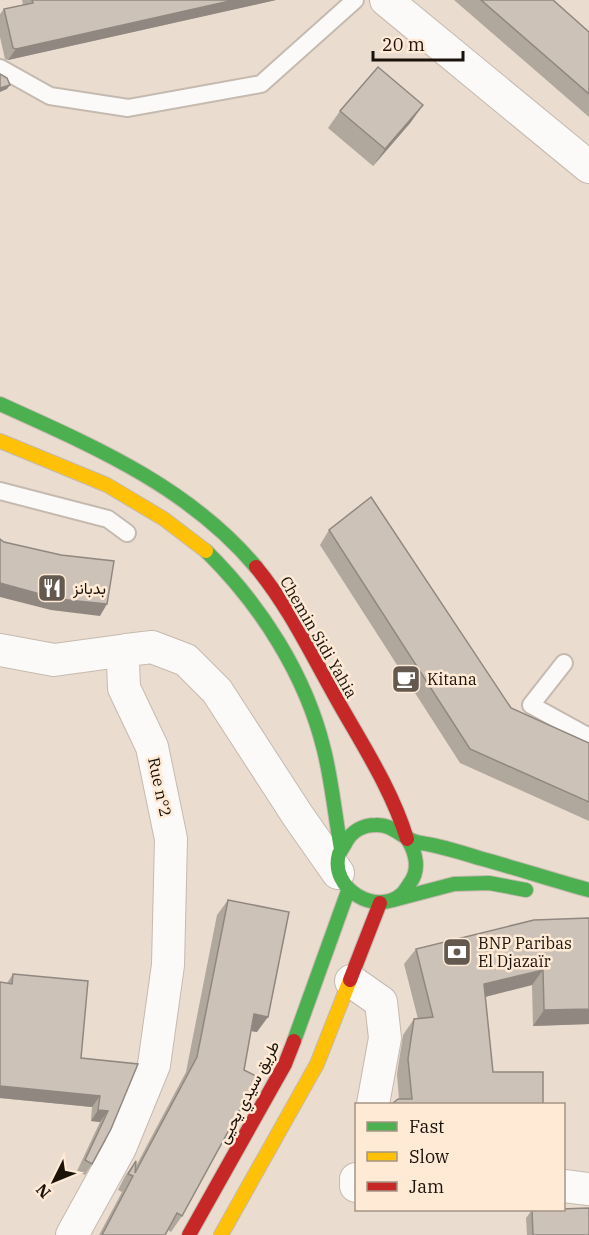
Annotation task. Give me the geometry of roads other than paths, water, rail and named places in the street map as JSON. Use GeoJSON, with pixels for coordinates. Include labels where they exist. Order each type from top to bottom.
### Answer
{"type":"FeatureCollection","features":[{"type":"Feature","properties":{"kind":"main road","name":"Chemin Sidi Yahia"},"geometry":{"type":"LineString","coordinates":[[0,404],[115,457],[169,488],[205,515],[238,547],[268,581],[293,619],[392,796],[407,839]]}},
{"type":"Feature","properties":{"kind":"main road"},"geometry":{"type":"LineString","coordinates":[[0,441],[107,485],[164,519],[207,552],[247,597],[280,646],[309,703],[324,749],[343,871],[360,899],[386,901],[454,884],[489,883],[544,894]]}},
{"type":"Feature","properties":{"kind":"main road"},"geometry":{"type":"LineString","coordinates":[[221,1235],[317,1064],[386,901],[404,892],[415,874],[416,860],[412,847],[398,831],[386,825],[375,824],[361,828],[350,835],[343,871]]}},
{"type":"Feature","properties":{"kind":"main road"},"geometry":{"type":"LineString","coordinates":[[407,839],[471,855],[589,890]]}},
{"type":"Feature","properties":{"kind":"main road","name":"طريق سيدي يحيى"},"geometry":{"type":"LineString","coordinates":[[189,1235],[285,1064],[343,871]]}},
{"type":"Feature","properties":{"kind":"main road"},"geometry":{"type":"LineString","coordinates":[[424,907],[434,901],[489,883]]}},
{"type":"Feature","properties":{"kind":"main road"},"geometry":{"type":"LineString","coordinates":[[567,898],[589,903]]}},
{"type":"Feature","properties":{"kind":"main road"},"geometry":{"type":"LineString","coordinates":[[351,981],[377,949]]}},
{"type":"Feature","properties":{"kind":"street"},"geometry":{"type":"LineString","coordinates":[[386,0],[589,167]]}},
{"type":"Feature","properties":{"kind":"street"},"geometry":{"type":"LineString","coordinates":[[0,650],[54,660],[152,647],[186,660],[217,692],[298,816],[343,871]]}},
{"type":"Feature","properties":{"kind":"street","name":"Rue n°2"},"geometry":{"type":"LineString","coordinates":[[72,1235],[120,1148],[154,1065],[168,965],[171,839],[152,747],[124,688],[123,662],[127,650]]}},
{"type":"Feature","properties":{"kind":"street"},"geometry":{"type":"LineString","coordinates":[[351,981],[381,1002],[385,1038],[373,1103]]}},
{"type":"Feature","properties":{"kind":"street"},"geometry":{"type":"LineString","coordinates":[[565,1186],[589,1189]]}},
{"type":"Feature","properties":{"kind":"lane"},"geometry":{"type":"LineString","coordinates":[[0,68],[50,96],[128,108],[261,84],[355,0]]}},
{"type":"Feature","properties":{"kind":"lane"},"geometry":{"type":"LineString","coordinates":[[0,491],[108,519],[127,533]]}},
{"type":"Feature","properties":{"kind":"lane"},"geometry":{"type":"LineString","coordinates":[[564,663],[531,705],[589,737]]}},
{"type":"Feature","properties":{"kind":"place","name":"بدبانز"},"geometry":{"type":"Point","coordinates":[52,588]}},
{"type":"Feature","properties":{"kind":"place","name":"Kitana"},"geometry":{"type":"Point","coordinates":[406,679]}},
{"type":"Feature","properties":{"kind":"place","name":"BNP Paribas El Djazaïr"},"geometry":{"type":"Point","coordinates":[457,952]}}]}
